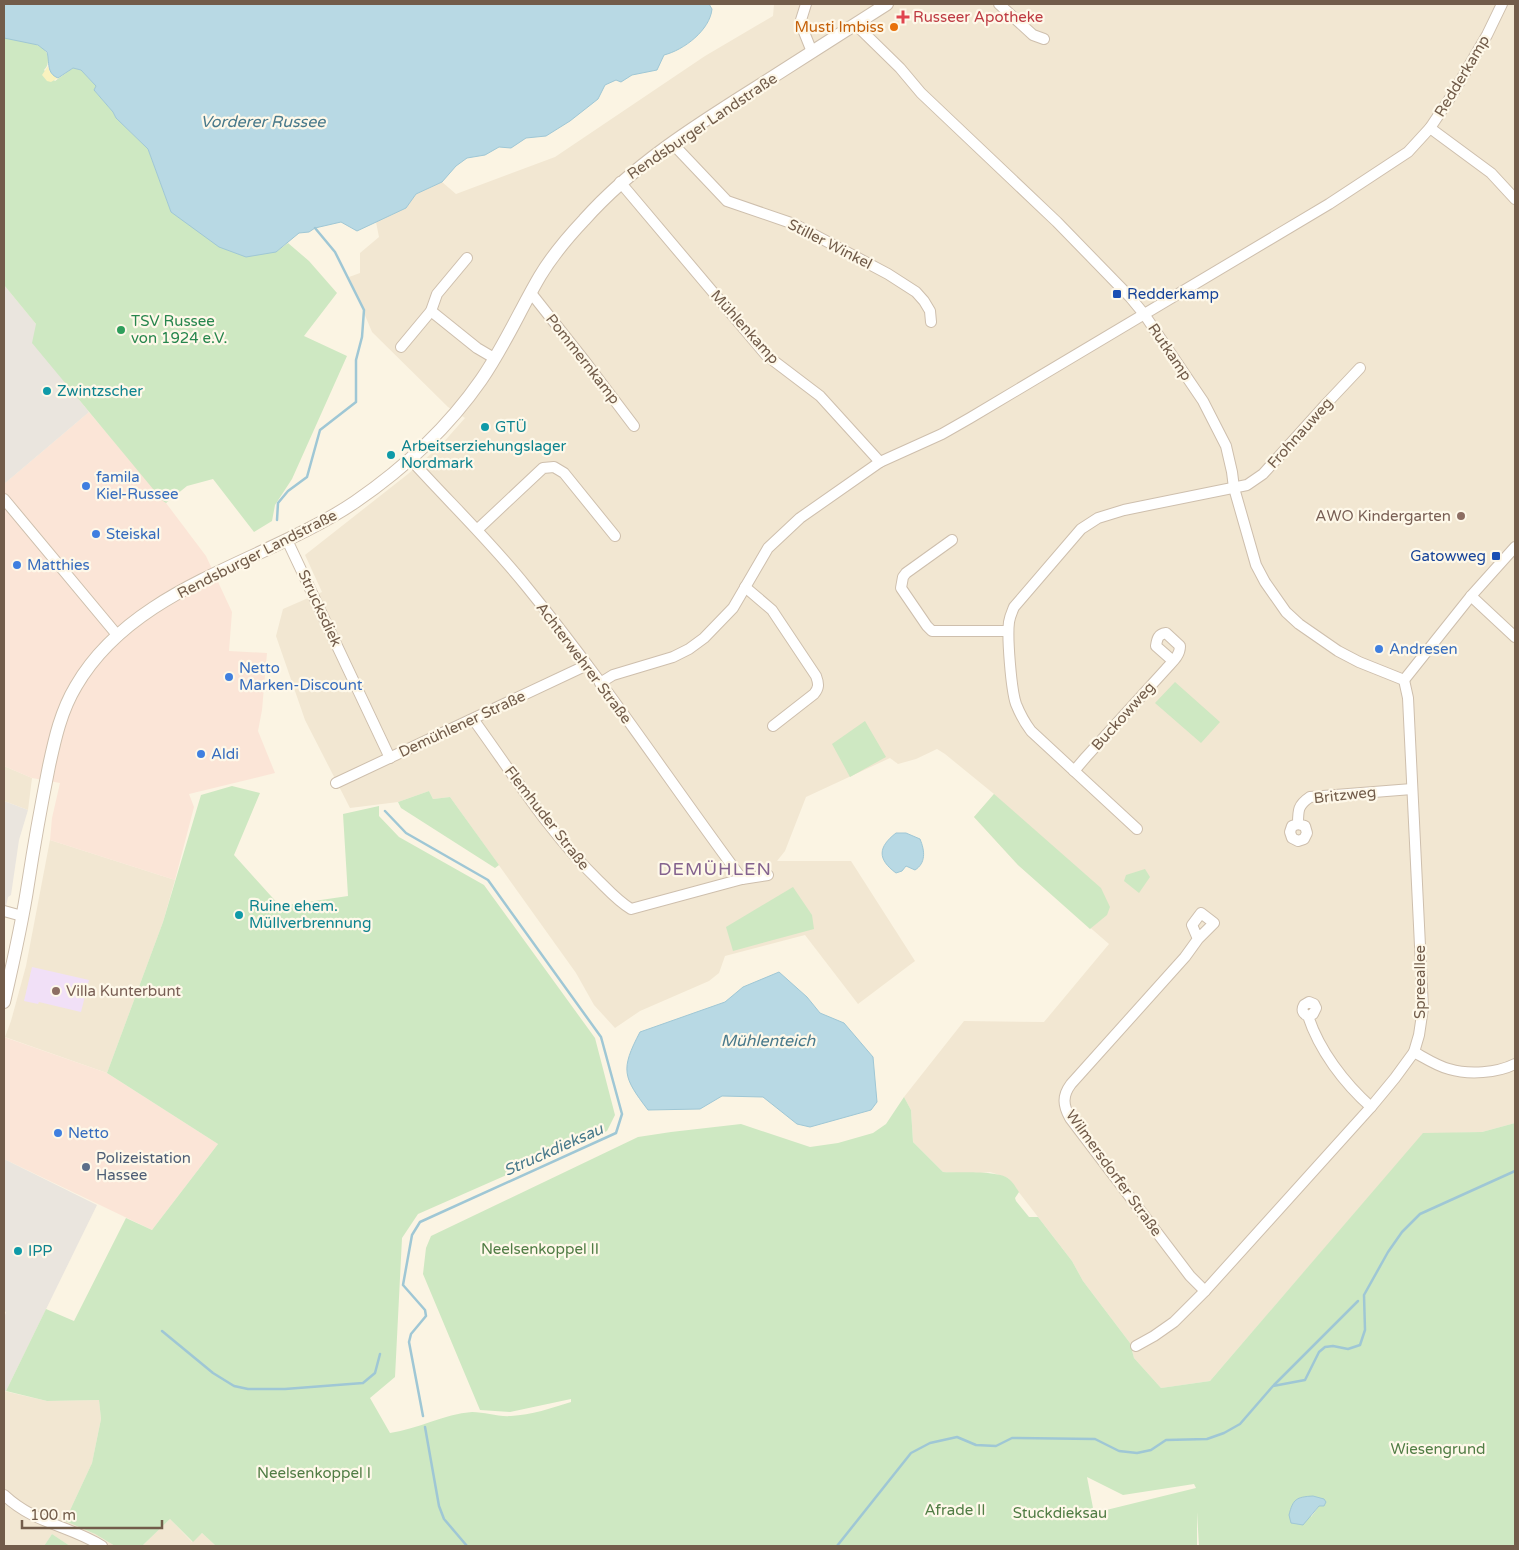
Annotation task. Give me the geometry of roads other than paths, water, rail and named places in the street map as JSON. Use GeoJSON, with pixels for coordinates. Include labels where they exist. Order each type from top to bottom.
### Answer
{"type":"FeatureCollection","features":[{"type":"Feature","properties":{"kind":"street"},"geometry":{"type":"LineString","coordinates":[[806,4],[801,20],[812,52]]}},
{"type":"Feature","properties":{"kind":"street","name":"Rendsburger Landstraße"},"geometry":{"type":"LineString","coordinates":[[4,1002],[22,916],[44,788],[62,714],[83,674],[97,657],[134,622],[171,598],[209,577],[327,520],[355,502],[410,460],[453,415],[480,380],[542,273],[555,255],[583,221],[620,182],[711,116],[888,4]]}},
{"type":"Feature","properties":{"kind":"street"},"geometry":{"type":"LineString","coordinates":[[999,4],[1032,34],[1044,39]]}},
{"type":"Feature","properties":{"kind":"street","name":"Redderkamp"},"geometry":{"type":"LineString","coordinates":[[600,683],[613,676],[673,657],[689,649],[716,627],[733,608],[768,548],[800,518],[880,462],[942,434],[1329,204],[1408,152],[1430,128],[1452,95],[1502,4]]}},
{"type":"Feature","properties":{"kind":"street","name":"Rutkamp"},"geometry":{"type":"LineString","coordinates":[[855,24],[900,68],[920,93],[1057,222],[1130,297],[1144,314],[1203,401],[1226,446],[1234,488],[1256,565],[1286,612],[1311,633],[1338,651],[1359,662],[1404,680]]}},
{"type":"Feature","properties":{"kind":"street"},"geometry":{"type":"LineString","coordinates":[[1430,128],[1491,173],[1515,200]]}},
{"type":"Feature","properties":{"kind":"street","name":"Stiller Winkel"},"geometry":{"type":"LineString","coordinates":[[672,143],[727,201],[794,224],[888,274],[916,292],[930,311],[931,322]]}},
{"type":"Feature","properties":{"kind":"street","name":"Mühlenkamp"},"geometry":{"type":"LineString","coordinates":[[620,182],[766,356],[820,396],[880,462]]}},
{"type":"Feature","properties":{"kind":"street"},"geometry":{"type":"LineString","coordinates":[[401,346],[431,311],[437,294],[467,258]]}},
{"type":"Feature","properties":{"kind":"street","name":"Pommernkamp"},"geometry":{"type":"LineString","coordinates":[[530,293],[634,426]]}},
{"type":"Feature","properties":{"kind":"street"},"geometry":{"type":"LineString","coordinates":[[431,311],[477,348],[494,358]]}},
{"type":"Feature","properties":{"kind":"street","name":"Frohnauweg"},"geometry":{"type":"LineString","coordinates":[[1008,631],[1011,614],[1020,598],[1090,522],[1124,510],[1247,485],[1263,474],[1360,368]]}},
{"type":"Feature","properties":{"kind":"street","name":"Achterwehrer Straße"},"geometry":{"type":"LineString","coordinates":[[410,460],[478,529],[526,585],[600,683],[742,880]]}},
{"type":"Feature","properties":{"kind":"street"},"geometry":{"type":"LineString","coordinates":[[478,529],[543,468],[554,467],[564,473],[615,536]]}},
{"type":"Feature","properties":{"kind":"street"},"geometry":{"type":"LineString","coordinates":[[4,499],[118,636]]}},
{"type":"Feature","properties":{"kind":"street","name":"Strucksdiek"},"geometry":{"type":"LineString","coordinates":[[287,540],[390,758]]}},
{"type":"Feature","properties":{"kind":"street"},"geometry":{"type":"LineString","coordinates":[[952,540],[906,573],[903,577],[901,588],[927,626],[932,630],[1008,631],[1016,702],[1020,713],[1031,731],[1137,829]]}},
{"type":"Feature","properties":{"kind":"street"},"geometry":{"type":"LineString","coordinates":[[1404,680],[1471,596],[1515,547]]}},
{"type":"Feature","properties":{"kind":"street"},"geometry":{"type":"LineString","coordinates":[[745,587],[772,610],[819,683],[814,694],[773,726]]}},
{"type":"Feature","properties":{"kind":"street"},"geometry":{"type":"LineString","coordinates":[[1471,596],[1515,637]]}},
{"type":"Feature","properties":{"kind":"street","name":"Buckowweg"},"geometry":{"type":"LineString","coordinates":[[1074,771],[1173,661]]}},
{"type":"Feature","properties":{"kind":"street","name":"Demühlener Straße"},"geometry":{"type":"LineString","coordinates":[[336,782],[586,665]]}},
{"type":"Feature","properties":{"kind":"street","name":"Spreeallee"},"geometry":{"type":"LineString","coordinates":[[1136,1346],[1174,1322],[1205,1291],[1371,1107],[1414,1052],[1423,1008],[1408,698],[1404,680]]}},
{"type":"Feature","properties":{"kind":"street","name":"Flemhuder Straße"},"geometry":{"type":"LineString","coordinates":[[472,719],[549,825],[598,880],[631,909],[742,880]]}},
{"type":"Feature","properties":{"kind":"street","name":"Britzweg"},"geometry":{"type":"LineString","coordinates":[[1298,824],[1298,810],[1301,803],[1310,797],[1412,789]]}},
{"type":"Feature","properties":{"kind":"street"},"geometry":{"type":"LineString","coordinates":[[742,880],[768,875]]}},
{"type":"Feature","properties":{"kind":"street"},"geometry":{"type":"LineString","coordinates":[[4,911],[22,916]]}},
{"type":"Feature","properties":{"kind":"street","name":"Wilmersdorfer Straße"},"geometry":{"type":"LineString","coordinates":[[1198,939],[1185,957],[1071,1084],[1065,1092],[1064,1104],[1070,1118],[1120,1185],[1190,1276],[1205,1291]]}},
{"type":"Feature","properties":{"kind":"street"},"geometry":{"type":"LineString","coordinates":[[1308,1016],[1313,1031],[1339,1073],[1351,1088],[1371,1107]]}},
{"type":"Feature","properties":{"kind":"street"},"geometry":{"type":"LineString","coordinates":[[1414,1052],[1449,1070],[1472,1072],[1495,1070],[1515,1064]]}},
{"type":"Feature","properties":{"kind":"street"},"geometry":{"type":"LineString","coordinates":[[4,1495],[40,1520],[78,1534],[102,1546]]}},
{"type":"Feature","properties":{"kind":"water","name":"Vorderer Russee"},"geometry":{"type":"Polygon","coordinates":[[[4,4],[709,4],[712,9],[706,24],[695,38],[680,49],[664,55],[657,70],[632,75],[621,82],[616,80],[605,85],[598,99],[570,121],[546,136],[526,138],[511,148],[499,147],[485,155],[467,158],[456,166],[442,182],[416,194],[406,208],[357,231],[341,222],[315,228],[309,232],[299,233],[276,252],[246,257],[219,247],[171,212],[148,149],[116,118],[94,90],[96,86],[81,70],[73,68],[58,78],[50,70],[47,52],[38,45],[4,38],[4,4]]]}},
{"type":"Feature","properties":{"kind":"water"},"geometry":{"type":"Polygon","coordinates":[[[896,833],[906,833],[920,839],[924,856],[921,864],[915,870],[906,866],[902,871],[896,873],[885,863],[882,853],[883,848],[896,833]]]}},
{"type":"Feature","properties":{"kind":"water","name":"Mühlenteich"},"geometry":{"type":"Polygon","coordinates":[[[779,972],[807,997],[820,1013],[844,1023],[873,1057],[877,1102],[871,1110],[810,1127],[797,1124],[763,1097],[722,1096],[700,1109],[648,1110],[633,1089],[627,1073],[629,1056],[640,1032],[725,1002],[743,987],[779,972]]]}},
{"type":"Feature","properties":{"kind":"water"},"geometry":{"type":"Polygon","coordinates":[[[1313,1496],[1324,1499],[1326,1502],[1324,1506],[1319,1506],[1303,1525],[1291,1523],[1289,1515],[1294,1502],[1299,1498],[1313,1496]]]}},
{"type":"Feature","properties":{"kind":"waterway","name":"Struckdieksau"},"geometry":{"type":"LineString","coordinates":[[277,520],[278,503],[288,491],[307,477],[320,430],[356,402],[356,360],[362,337],[364,310],[335,252],[315,228]]}},
{"type":"Feature","properties":{"kind":"waterway","name":"Struckdieksau"},"geometry":{"type":"LineString","coordinates":[[385,811],[406,833],[488,880],[601,1037],[622,1114],[616,1133],[420,1222],[412,1235],[403,1285],[425,1310],[426,1316],[411,1334],[409,1342],[423,1416]]}},
{"type":"Feature","properties":{"kind":"waterway","name":"Struckdieksau"},"geometry":{"type":"LineString","coordinates":[[837,1546],[911,1453],[930,1443],[957,1437],[976,1445],[996,1446],[1012,1438],[1095,1439],[1119,1451],[1137,1453],[1151,1450],[1166,1440],[1207,1439],[1224,1433],[1240,1424],[1273,1386],[1305,1380],[1319,1352],[1325,1347],[1333,1346],[1348,1349],[1360,1345],[1365,1330],[1364,1295],[1388,1252],[1402,1232],[1420,1214],[1515,1171]]}},
{"type":"Feature","properties":{"kind":"waterway"},"geometry":{"type":"LineString","coordinates":[[1274,1385],[1358,1301]]}},
{"type":"Feature","properties":{"kind":"waterway"},"geometry":{"type":"LineString","coordinates":[[162,1331],[213,1373],[234,1386],[248,1389],[285,1389],[363,1383],[375,1373],[380,1354]]}},
{"type":"Feature","properties":{"kind":"waterway","name":"Struckdieksau"},"geometry":{"type":"LineString","coordinates":[[425,1427],[439,1506],[444,1519],[467,1546]]}},
{"type":"Feature","properties":{"kind":"place","name":"Russeer Apotheke"},"geometry":{"type":"Point","coordinates":[903,17]}},
{"type":"Feature","properties":{"kind":"place","name":"Musti Imbiss"},"geometry":{"type":"Point","coordinates":[894,27]}},
{"type":"Feature","properties":{"kind":"place","name":"Redderkamp"},"geometry":{"type":"Point","coordinates":[1117,294]}},
{"type":"Feature","properties":{"kind":"place","name":"TSV Russee von 1924 e.V."},"geometry":{"type":"Point","coordinates":[121,330]}},
{"type":"Feature","properties":{"kind":"place","name":"Zwintzscher"},"geometry":{"type":"Point","coordinates":[47,391]}},
{"type":"Feature","properties":{"kind":"place","name":"GTÜ"},"geometry":{"type":"Point","coordinates":[485,427]}},
{"type":"Feature","properties":{"kind":"place","name":"Arbeitserziehungslager Nordmark"},"geometry":{"type":"Point","coordinates":[391,455]}},
{"type":"Feature","properties":{"kind":"place","name":"famila Kiel-Russee"},"geometry":{"type":"Point","coordinates":[86,486]}},
{"type":"Feature","properties":{"kind":"place","name":"AWO Kindergarten"},"geometry":{"type":"Point","coordinates":[1461,516]}},
{"type":"Feature","properties":{"kind":"place","name":"Steiskal"},"geometry":{"type":"Point","coordinates":[96,534]}},
{"type":"Feature","properties":{"kind":"place","name":"Gatowweg"},"geometry":{"type":"Point","coordinates":[1496,556]}},
{"type":"Feature","properties":{"kind":"place","name":"Matthies"},"geometry":{"type":"Point","coordinates":[17,565]}},
{"type":"Feature","properties":{"kind":"place","name":"Andresen"},"geometry":{"type":"Point","coordinates":[1379,649]}},
{"type":"Feature","properties":{"kind":"place","name":"Netto Marken-Discount"},"geometry":{"type":"Point","coordinates":[229,677]}},
{"type":"Feature","properties":{"kind":"place","name":"Aldi"},"geometry":{"type":"Point","coordinates":[201,754]}},
{"type":"Feature","properties":{"kind":"place","name":"Ruine ehem. Müllverbrennung"},"geometry":{"type":"Point","coordinates":[239,915]}},
{"type":"Feature","properties":{"kind":"place","name":"Villa Kunterbunt"},"geometry":{"type":"Point","coordinates":[56,991]}},
{"type":"Feature","properties":{"kind":"place","name":"Netto"},"geometry":{"type":"Point","coordinates":[58,1133]}},
{"type":"Feature","properties":{"kind":"place","name":"Polizeistation Hassee"},"geometry":{"type":"Point","coordinates":[86,1167]}},
{"type":"Feature","properties":{"kind":"place","name":"IPP"},"geometry":{"type":"Point","coordinates":[18,1251]}},
{"type":"Feature","properties":{"kind":"district","name":"DEMÜHLEN"},"geometry":{"type":"Point","coordinates":[715,869]}},
{"type":"Feature","properties":{"kind":"park label","name":"Neelsenkoppel II"},"geometry":{"type":"Point","coordinates":[540,1249]}},
{"type":"Feature","properties":{"kind":"park label","name":"Wiesengrund"},"geometry":{"type":"Point","coordinates":[1438,1449]}},
{"type":"Feature","properties":{"kind":"park label","name":"Neelsenkoppel I"},"geometry":{"type":"Point","coordinates":[314,1473]}},
{"type":"Feature","properties":{"kind":"park label","name":"Afrade II"},"geometry":{"type":"Point","coordinates":[955,1510]}},
{"type":"Feature","properties":{"kind":"park label","name":"Stuckdieksau"},"geometry":{"type":"Point","coordinates":[1060,1513]}}]}
